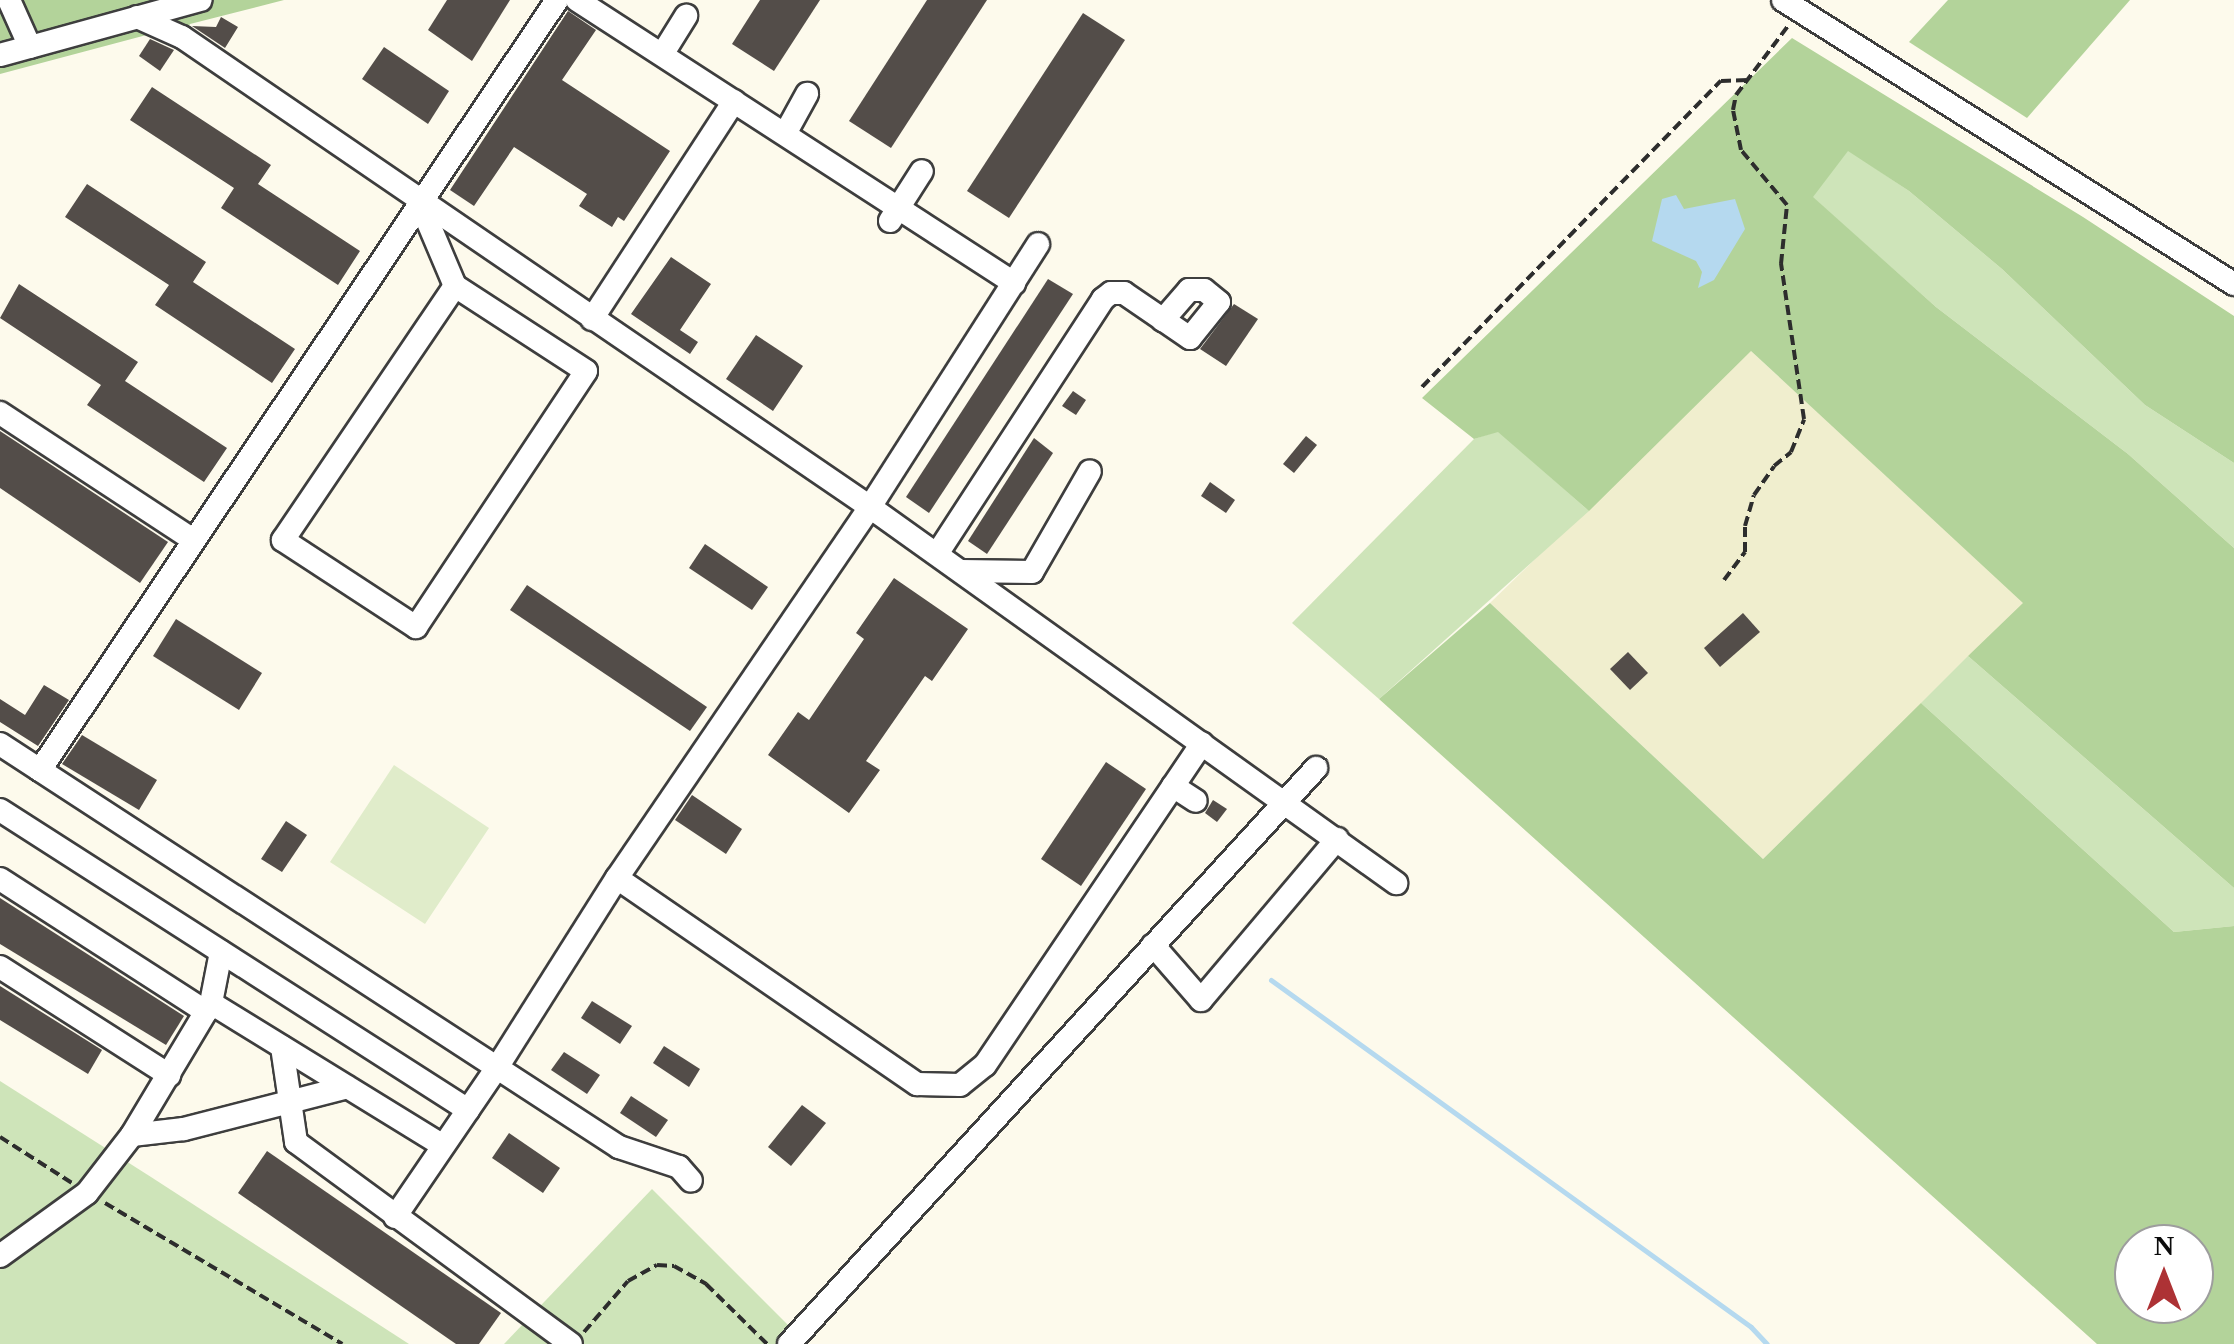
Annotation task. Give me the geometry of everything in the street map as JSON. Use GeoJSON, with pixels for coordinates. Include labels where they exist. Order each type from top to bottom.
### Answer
{"type":"FeatureCollection","features":[{"type":"Feature","properties":{"kind":"street"},"geometry":{"type":"LineString","coordinates":[[9,0],[30,47]]}},
{"type":"Feature","properties":{"kind":"street"},"geometry":{"type":"LineString","coordinates":[[0,54],[200,0]]}},
{"type":"Feature","properties":{"kind":"street"},"geometry":{"type":"LineString","coordinates":[[40,770],[556,0]]}},
{"type":"Feature","properties":{"kind":"street"},"geometry":{"type":"LineString","coordinates":[[578,0],[785,134],[895,213],[1014,283]]}},
{"type":"Feature","properties":{"kind":"street"},"geometry":{"type":"LineString","coordinates":[[1790,4],[2234,284]]}},
{"type":"Feature","properties":{"kind":"street"},"geometry":{"type":"LineString","coordinates":[[663,53],[686,16]]}},
{"type":"Feature","properties":{"kind":"street"},"geometry":{"type":"LineString","coordinates":[[137,17],[182,37],[1204,736],[1396,882]]}},
{"type":"Feature","properties":{"kind":"street"},"geometry":{"type":"LineString","coordinates":[[785,134],[808,94]]}},
{"type":"Feature","properties":{"kind":"street"},"geometry":{"type":"LineString","coordinates":[[592,319],[734,102]]}},
{"type":"Feature","properties":{"kind":"street"},"geometry":{"type":"LineString","coordinates":[[895,213],[922,170]]}},
{"type":"Feature","properties":{"kind":"street"},"geometry":{"type":"LineString","coordinates":[[419,201],[455,286],[586,371],[416,627],[283,540],[455,286]]}},
{"type":"Feature","properties":{"kind":"street"},"geometry":{"type":"LineString","coordinates":[[395,1217],[498,1066],[617,878],[870,507],[896,448],[1038,244]]}},
{"type":"Feature","properties":{"kind":"street"},"geometry":{"type":"LineString","coordinates":[[937,554],[1103,300],[1111,293],[1124,293],[1163,320]]}},
{"type":"Feature","properties":{"kind":"street"},"geometry":{"type":"LineString","coordinates":[[684,382],[698,360]]}},
{"type":"Feature","properties":{"kind":"street"},"geometry":{"type":"LineString","coordinates":[[0,413],[193,540]]}},
{"type":"Feature","properties":{"kind":"street"},"geometry":{"type":"LineString","coordinates":[[961,571],[1032,572],[1090,471]]}},
{"type":"Feature","properties":{"kind":"street"},"geometry":{"type":"LineString","coordinates":[[617,878],[916,1084],[946,1088],[974,1078],[985,1065],[1204,736]]}},
{"type":"Feature","properties":{"kind":"street"},"geometry":{"type":"LineString","coordinates":[[0,744],[619,1147],[678,1167],[691,1180]]}},
{"type":"Feature","properties":{"kind":"street"},"geometry":{"type":"LineString","coordinates":[[789,1344],[1316,768]]}},
{"type":"Feature","properties":{"kind":"street"},"geometry":{"type":"LineString","coordinates":[[1173,786],[1196,801]]}},
{"type":"Feature","properties":{"kind":"street"},"geometry":{"type":"LineString","coordinates":[[0,810],[468,1110]]}},
{"type":"Feature","properties":{"kind":"street"},"geometry":{"type":"LineString","coordinates":[[1153,945],[1201,1000],[1337,839]]}},
{"type":"Feature","properties":{"kind":"street"},"geometry":{"type":"LineString","coordinates":[[0,879],[442,1146]]}},
{"type":"Feature","properties":{"kind":"street"},"geometry":{"type":"LineString","coordinates":[[0,1256],[87,1192],[132,1135],[208,1007],[221,952]]}},
{"type":"Feature","properties":{"kind":"street"},"geometry":{"type":"LineString","coordinates":[[0,968],[168,1075]]}},
{"type":"Feature","properties":{"kind":"street"},"geometry":{"type":"LineString","coordinates":[[282,1046],[296,1142],[573,1344]]}},
{"type":"Feature","properties":{"kind":"street"},"geometry":{"type":"LineString","coordinates":[[132,1135],[184,1128],[347,1086]]}},
{"type":"Feature","properties":{"kind":"path"},"geometry":{"type":"LineString","coordinates":[[1724,580],[1745,552],[1745,526],[1754,495],[1774,466],[1792,452],[1804,419],[1781,264],[1787,206],[1741,150],[1733,110],[1736,95],[1779,43],[1790,4]]}},
{"type":"Feature","properties":{"kind":"path"},"geometry":{"type":"LineString","coordinates":[[1422,386],[1721,81],[1748,80]]}},
{"type":"Feature","properties":{"kind":"path"},"geometry":{"type":"LineString","coordinates":[[0,1137],[342,1344]]}},
{"type":"Feature","properties":{"kind":"path"},"geometry":{"type":"LineString","coordinates":[[573,1344],[628,1281],[656,1265],[688,1271],[766,1344]]}},
{"type":"Feature","properties":{"kind":"shaded area"},"geometry":{"type":"Polygon","coordinates":[[[1750,350],[2024,603],[1763,859],[1490,603],[1750,350]]]}},
{"type":"Feature","properties":{"kind":"green space"},"geometry":{"type":"Polygon","coordinates":[[[0,0],[284,0],[190,24],[175,47],[154,33],[0,74],[0,0]]]}},
{"type":"Feature","properties":{"kind":"green space"},"geometry":{"type":"Polygon","coordinates":[[[1948,0],[2130,0],[2027,118],[1909,42],[1948,0]]]}},
{"type":"Feature","properties":{"kind":"green space"},"geometry":{"type":"Polygon","coordinates":[[[1792,38],[2083,217],[2234,316],[2234,463],[2145,405],[2002,269],[1909,191],[1848,151],[1813,197],[1936,307],[2128,454],[2234,548],[2234,888],[1968,656],[2023,603],[1751,351],[1589,511],[1498,432],[1474,439],[1422,398],[1792,38]]]}},
{"type":"Feature","properties":{"kind":"green space"},"geometry":{"type":"Polygon","coordinates":[[[1848,150],[1909,191],[2002,269],[2145,405],[2234,463],[2234,548],[2128,454],[1936,307],[1812,197],[1848,150]]]}},
{"type":"Feature","properties":{"kind":"green space"},"geometry":{"type":"Polygon","coordinates":[[[1498,431],[1589,511],[1379,699],[1292,623],[1474,439],[1498,431]]]}},
{"type":"Feature","properties":{"kind":"green space"},"geometry":{"type":"Polygon","coordinates":[[[1490,603],[1763,859],[1921,703],[2174,932],[2234,926],[2234,1344],[2097,1344],[1379,699],[1490,603]]]}},
{"type":"Feature","properties":{"kind":"green space"},"geometry":{"type":"Polygon","coordinates":[[[1968,656],[2234,888],[2234,926],[2174,932],[1921,703],[1968,656]]]}},
{"type":"Feature","properties":{"kind":"green space"},"geometry":{"type":"Polygon","coordinates":[[[394,765],[489,828],[425,924],[330,862],[394,765]]]}},
{"type":"Feature","properties":{"kind":"green space"},"geometry":{"type":"Polygon","coordinates":[[[0,1081],[151,1177],[409,1344],[0,1344],[0,1081]]]}},
{"type":"Feature","properties":{"kind":"green space"},"geometry":{"type":"Polygon","coordinates":[[[652,1189],[807,1344],[504,1344],[652,1189]]]}},
{"type":"Feature","properties":{"kind":"water"},"geometry":{"type":"Polygon","coordinates":[[[1676,195],[1684,209],[1735,199],[1745,229],[1714,280],[1698,288],[1702,272],[1696,261],[1652,241],[1662,199],[1676,195]]]}},
{"type":"Feature","properties":{"kind":"building"},"geometry":{"type":"Polygon","coordinates":[[[447,0],[510,0],[472,61],[428,30],[447,0]]]}},
{"type":"Feature","properties":{"kind":"building"},"geometry":{"type":"Polygon","coordinates":[[[760,0],[820,0],[774,71],[732,44],[760,0]]]}},
{"type":"Feature","properties":{"kind":"building"},"geometry":{"type":"Polygon","coordinates":[[[927,0],[987,0],[891,148],[849,121],[927,0]]]}},
{"type":"Feature","properties":{"kind":"building"},"geometry":{"type":"Polygon","coordinates":[[[568,11],[596,30],[562,80],[670,151],[624,221],[618,217],[612,227],[579,206],[587,194],[514,147],[474,206],[450,190],[568,11]]]}},
{"type":"Feature","properties":{"kind":"building"},"geometry":{"type":"Polygon","coordinates":[[[1083,13],[1125,40],[1009,218],[967,191],[1083,13]]]}},
{"type":"Feature","properties":{"kind":"building"},"geometry":{"type":"Polygon","coordinates":[[[221,17],[238,27],[225,48],[192,26],[216,27],[221,17]]]}},
{"type":"Feature","properties":{"kind":"building"},"geometry":{"type":"Polygon","coordinates":[[[150,39],[174,50],[160,71],[139,56],[150,39]]]}},
{"type":"Feature","properties":{"kind":"building"},"geometry":{"type":"Polygon","coordinates":[[[384,47],[449,91],[428,124],[362,79],[384,47]]]}},
{"type":"Feature","properties":{"kind":"building"},"geometry":{"type":"Polygon","coordinates":[[[152,87],[271,165],[258,184],[360,251],[338,285],[221,208],[234,188],[130,120],[152,87]]]}},
{"type":"Feature","properties":{"kind":"building"},"geometry":{"type":"Polygon","coordinates":[[[87,184],[206,262],[193,282],[295,349],[272,383],[155,305],[169,285],[65,217],[87,184]]]}},
{"type":"Feature","properties":{"kind":"building"},"geometry":{"type":"Polygon","coordinates":[[[671,257],[711,284],[680,330],[698,342],[690,354],[631,314],[671,257]]]}},
{"type":"Feature","properties":{"kind":"building"},"geometry":{"type":"Polygon","coordinates":[[[1048,279],[1073,294],[929,513],[906,497],[1048,279]]]}},
{"type":"Feature","properties":{"kind":"building"},"geometry":{"type":"Polygon","coordinates":[[[19,284],[138,362],[125,381],[227,448],[204,482],[87,405],[101,385],[0,318],[19,284]]]}},
{"type":"Feature","properties":{"kind":"building"},"geometry":{"type":"Polygon","coordinates":[[[1234,304],[1258,319],[1226,366],[1200,349],[1234,304]]]}},
{"type":"Feature","properties":{"kind":"building"},"geometry":{"type":"Polygon","coordinates":[[[756,335],[803,366],[773,411],[726,379],[756,335]]]}},
{"type":"Feature","properties":{"kind":"building"},"geometry":{"type":"Polygon","coordinates":[[[1073,391],[1086,400],[1076,415],[1062,406],[1073,391]]]}},
{"type":"Feature","properties":{"kind":"building"},"geometry":{"type":"Polygon","coordinates":[[[0,431],[168,542],[140,583],[0,488],[0,431]]]}},
{"type":"Feature","properties":{"kind":"building"},"geometry":{"type":"Polygon","coordinates":[[[1306,436],[1317,445],[1294,473],[1283,464],[1306,436]]]}},
{"type":"Feature","properties":{"kind":"building"},"geometry":{"type":"Polygon","coordinates":[[[1034,438],[1053,453],[987,554],[968,541],[1034,438]]]}},
{"type":"Feature","properties":{"kind":"building"},"geometry":{"type":"Polygon","coordinates":[[[1210,482],[1235,500],[1226,513],[1201,496],[1210,482]]]}},
{"type":"Feature","properties":{"kind":"building"},"geometry":{"type":"Polygon","coordinates":[[[705,544],[768,587],[752,610],[689,568],[705,544]]]}},
{"type":"Feature","properties":{"kind":"building"},"geometry":{"type":"Polygon","coordinates":[[[894,578],[968,629],[932,681],[925,676],[866,761],[880,770],[849,813],[768,755],[798,712],[809,720],[864,639],[856,633],[894,578]]]}},
{"type":"Feature","properties":{"kind":"building"},"geometry":{"type":"Polygon","coordinates":[[[527,585],[707,707],[690,731],[510,610],[527,585]]]}},
{"type":"Feature","properties":{"kind":"building"},"geometry":{"type":"Polygon","coordinates":[[[1743,613],[1760,632],[1720,667],[1704,648],[1743,613]]]}},
{"type":"Feature","properties":{"kind":"building"},"geometry":{"type":"Polygon","coordinates":[[[176,619],[262,673],[239,710],[153,656],[176,619]]]}},
{"type":"Feature","properties":{"kind":"building"},"geometry":{"type":"Polygon","coordinates":[[[1628,652],[1648,673],[1630,690],[1610,669],[1628,652]]]}},
{"type":"Feature","properties":{"kind":"building"},"geometry":{"type":"Polygon","coordinates":[[[44,685],[69,700],[38,746],[0,722],[0,699],[25,715],[44,685]]]}},
{"type":"Feature","properties":{"kind":"building"},"geometry":{"type":"Polygon","coordinates":[[[82,735],[157,780],[139,810],[62,764],[82,735]]]}},
{"type":"Feature","properties":{"kind":"building"},"geometry":{"type":"Polygon","coordinates":[[[1106,762],[1146,789],[1081,886],[1041,859],[1106,762]]]}},
{"type":"Feature","properties":{"kind":"building"},"geometry":{"type":"Polygon","coordinates":[[[692,795],[742,829],[726,854],[675,820],[692,795]]]}},
{"type":"Feature","properties":{"kind":"building"},"geometry":{"type":"Polygon","coordinates":[[[1213,800],[1227,809],[1217,822],[1205,813],[1213,800]]]}},
{"type":"Feature","properties":{"kind":"building"},"geometry":{"type":"Polygon","coordinates":[[[286,821],[307,835],[282,872],[261,859],[286,821]]]}},
{"type":"Feature","properties":{"kind":"building"},"geometry":{"type":"Polygon","coordinates":[[[0,898],[184,1016],[166,1045],[0,944],[0,898]]]}},
{"type":"Feature","properties":{"kind":"building"},"geometry":{"type":"Polygon","coordinates":[[[0,986],[102,1050],[88,1074],[0,1020],[0,986]]]}},
{"type":"Feature","properties":{"kind":"building"},"geometry":{"type":"Polygon","coordinates":[[[592,1001],[632,1026],[620,1044],[581,1018],[592,1001]]]}},
{"type":"Feature","properties":{"kind":"building"},"geometry":{"type":"Polygon","coordinates":[[[664,1046],[700,1069],[689,1087],[653,1063],[664,1046]]]}},
{"type":"Feature","properties":{"kind":"building"},"geometry":{"type":"Polygon","coordinates":[[[564,1052],[600,1075],[587,1094],[551,1070],[564,1052]]]}},
{"type":"Feature","properties":{"kind":"building"},"geometry":{"type":"Polygon","coordinates":[[[631,1096],[668,1120],[656,1137],[620,1113],[631,1096]]]}},
{"type":"Feature","properties":{"kind":"building"},"geometry":{"type":"Polygon","coordinates":[[[802,1105],[826,1123],[791,1166],[768,1147],[802,1105]]]}},
{"type":"Feature","properties":{"kind":"building"},"geometry":{"type":"Polygon","coordinates":[[[509,1133],[560,1168],[543,1193],[492,1158],[509,1133]]]}},
{"type":"Feature","properties":{"kind":"building"},"geometry":{"type":"Polygon","coordinates":[[[267,1151],[501,1313],[479,1344],[456,1344],[238,1193],[267,1151]]]}},
{"type":"Feature","properties":{"kind":"waterway"},"geometry":{"type":"LineString","coordinates":[[1271,980],[1751,1327],[1767,1344]]}}]}
